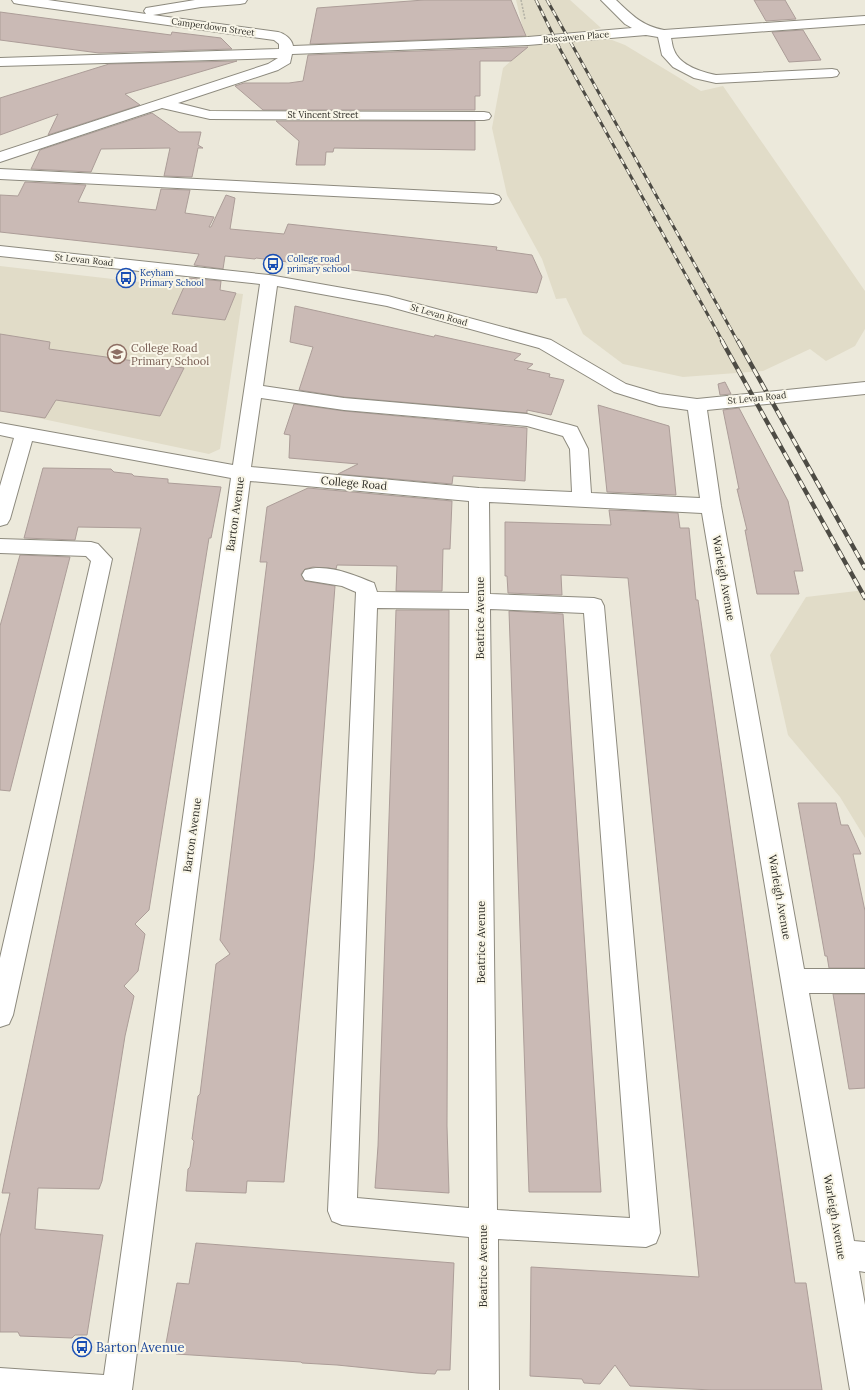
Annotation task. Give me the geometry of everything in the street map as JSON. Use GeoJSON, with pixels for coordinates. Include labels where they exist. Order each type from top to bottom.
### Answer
{"type":"FeatureCollection","features":[{"type":"Feature","properties":{"kind":"street","name":"Camperdown Street"},"geometry":{"type":"LineString","coordinates":[[19,0],[278,36],[286,43],[287,52]]}},
{"type":"Feature","properties":{"kind":"street","name":"Camperdown Street"},"geometry":{"type":"LineString","coordinates":[[130,15],[201,3],[240,0]]}},
{"type":"Feature","properties":{"kind":"street"},"geometry":{"type":"LineString","coordinates":[[608,0],[630,21],[646,31]]}},
{"type":"Feature","properties":{"kind":"street","name":"Boscawen Place"},"geometry":{"type":"LineString","coordinates":[[0,62],[287,52],[528,41],[646,31],[664,34],[865,20]]}},
{"type":"Feature","properties":{"kind":"street"},"geometry":{"type":"LineString","coordinates":[[664,34],[667,52],[678,64],[694,74],[716,79],[832,72]]}},
{"type":"Feature","properties":{"kind":"street"},"geometry":{"type":"LineString","coordinates":[[0,157],[273,67],[285,60],[287,52]]}},
{"type":"Feature","properties":{"kind":"street","name":"St Vincent Street"},"geometry":{"type":"LineString","coordinates":[[162,104],[210,115],[484,116]]}},
{"type":"Feature","properties":{"kind":"street"},"geometry":{"type":"LineString","coordinates":[[0,174],[492,199]]}},
{"type":"Feature","properties":{"kind":"street","name":"St Levan Road"},"geometry":{"type":"LineString","coordinates":[[0,251],[269,280],[388,301],[545,344],[620,388],[659,400],[697,405],[865,388]]}},
{"type":"Feature","properties":{"kind":"street","name":"Barton Avenue"},"geometry":{"type":"LineString","coordinates":[[117,1390],[241,472],[269,280]]}},
{"type":"Feature","properties":{"kind":"street"},"geometry":{"type":"LineString","coordinates":[[253,391],[344,404],[527,420],[570,431],[579,449],[582,500]]}},
{"type":"Feature","properties":{"kind":"street","name":"Warleigh Avenue"},"geometry":{"type":"LineString","coordinates":[[697,405],[711,506],[794,981],[853,1256],[865,1390]]}},
{"type":"Feature","properties":{"kind":"street","name":"College Road"},"geometry":{"type":"LineString","coordinates":[[0,429],[241,472],[479,495],[711,506]]}},
{"type":"Feature","properties":{"kind":"street"},"geometry":{"type":"LineString","coordinates":[[0,519],[25,434]]}},
{"type":"Feature","properties":{"kind":"street","name":"Beatrice Avenue"},"geometry":{"type":"LineString","coordinates":[[479,495],[484,1390]]}},
{"type":"Feature","properties":{"kind":"street"},"geometry":{"type":"LineString","coordinates":[[0,546],[92,549],[102,559],[0,1015]]}},
{"type":"Feature","properties":{"kind":"street"},"geometry":{"type":"LineString","coordinates":[[312,575],[344,579],[367,588],[368,600],[342,1211],[483,1224],[646,1233],[594,606],[480,601],[368,600]]}},
{"type":"Feature","properties":{"kind":"street"},"geometry":{"type":"LineString","coordinates":[[794,981],[865,981]]}},
{"type":"Feature","properties":{"kind":"street"},"geometry":{"type":"LineString","coordinates":[[0,1384],[103,1390]]}},
{"type":"Feature","properties":{"kind":"path"},"geometry":{"type":"LineString","coordinates":[[521,0],[525,21]]}},
{"type":"Feature","properties":{"kind":"shaded area"},"geometry":{"type":"Polygon","coordinates":[[[516,0],[570,0],[601,28],[579,33],[525,37],[516,0]]]}},
{"type":"Feature","properties":{"kind":"shaded area"},"geometry":{"type":"Polygon","coordinates":[[[584,39],[612,40],[625,45],[701,91],[723,86],[865,291],[865,329],[855,346],[826,361],[810,349],[763,371],[683,377],[623,364],[583,334],[566,298],[556,299],[542,259],[507,195],[492,128],[503,68],[528,46],[584,39]]]}},
{"type":"Feature","properties":{"kind":"shaded area","name":"College Road Primary School"},"geometry":{"type":"Polygon","coordinates":[[[0,266],[243,294],[220,449],[209,454],[0,410],[0,266]]]}},
{"type":"Feature","properties":{"kind":"shaded area"},"geometry":{"type":"Polygon","coordinates":[[[865,590],[865,838],[840,797],[788,735],[770,655],[806,597],[865,590]]]}},
{"type":"Feature","properties":{"kind":"building"},"geometry":{"type":"Polygon","coordinates":[[[424,0],[511,0],[526,36],[310,44],[317,8],[424,0]]]}},
{"type":"Feature","properties":{"kind":"building"},"geometry":{"type":"Polygon","coordinates":[[[754,0],[785,0],[796,19],[766,21],[754,0]]]}},
{"type":"Feature","properties":{"kind":"building"},"geometry":{"type":"Polygon","coordinates":[[[0,12],[171,35],[172,32],[221,38],[232,49],[99,53],[0,40],[0,12]]]}},
{"type":"Feature","properties":{"kind":"building"},"geometry":{"type":"Polygon","coordinates":[[[803,30],[821,60],[789,62],[772,32],[803,30]]]}},
{"type":"Feature","properties":{"kind":"building"},"geometry":{"type":"Polygon","coordinates":[[[528,47],[511,61],[480,61],[480,96],[475,96],[475,110],[263,110],[235,86],[244,83],[289,83],[303,81],[308,55],[528,47]]]}},
{"type":"Feature","properties":{"kind":"building"},"geometry":{"type":"Polygon","coordinates":[[[237,61],[125,94],[140,105],[48,135],[58,114],[0,135],[0,98],[109,64],[237,61]]]}},
{"type":"Feature","properties":{"kind":"building"},"geometry":{"type":"Polygon","coordinates":[[[152,113],[179,132],[201,132],[198,145],[203,148],[198,148],[192,177],[164,176],[170,148],[101,149],[91,172],[31,169],[40,150],[152,113]]]}},
{"type":"Feature","properties":{"kind":"building"},"geometry":{"type":"Polygon","coordinates":[[[276,121],[475,121],[475,150],[334,148],[333,152],[326,152],[325,165],[296,165],[299,141],[276,121]]]}},
{"type":"Feature","properties":{"kind":"building"},"geometry":{"type":"Polygon","coordinates":[[[25,182],[86,185],[78,202],[156,210],[161,189],[190,190],[185,213],[214,217],[209,227],[211,227],[226,195],[235,198],[230,229],[284,234],[288,224],[497,247],[496,250],[532,255],[542,277],[537,293],[256,258],[225,256],[223,269],[194,265],[199,254],[0,232],[0,195],[18,196],[25,182]]]}},
{"type":"Feature","properties":{"kind":"building"},"geometry":{"type":"Polygon","coordinates":[[[188,278],[221,281],[220,290],[236,293],[225,320],[172,314],[188,278]]]}},
{"type":"Feature","properties":{"kind":"building"},"geometry":{"type":"Polygon","coordinates":[[[295,306],[434,337],[435,335],[521,354],[514,360],[533,364],[527,369],[550,374],[549,377],[564,380],[551,415],[527,410],[527,413],[344,397],[299,390],[313,347],[290,342],[295,306]]]}},
{"type":"Feature","properties":{"kind":"building"},"geometry":{"type":"Polygon","coordinates":[[[0,334],[50,342],[49,349],[184,368],[160,416],[56,400],[45,418],[0,411],[0,334]]]}},
{"type":"Feature","properties":{"kind":"building"},"geometry":{"type":"Polygon","coordinates":[[[725,382],[731,394],[720,395],[718,384],[725,382]]]}},
{"type":"Feature","properties":{"kind":"building"},"geometry":{"type":"Polygon","coordinates":[[[294,404],[344,411],[527,428],[525,481],[453,476],[452,484],[338,474],[358,464],[289,458],[290,435],[284,434],[294,404]]]}},
{"type":"Feature","properties":{"kind":"building"},"geometry":{"type":"Polygon","coordinates":[[[598,405],[669,426],[676,495],[607,492],[598,405]]]}},
{"type":"Feature","properties":{"kind":"building"},"geometry":{"type":"Polygon","coordinates":[[[739,408],[788,501],[803,571],[794,571],[799,594],[757,594],[745,530],[747,530],[737,489],[739,489],[723,410],[739,408]]]}},
{"type":"Feature","properties":{"kind":"building"},"geometry":{"type":"Polygon","coordinates":[[[43,468],[111,469],[114,472],[132,474],[134,476],[168,479],[168,483],[221,487],[211,538],[209,538],[149,910],[135,924],[145,934],[138,971],[124,986],[134,996],[125,1036],[102,1181],[99,1189],[38,1188],[35,1229],[103,1235],[87,1335],[75,1335],[72,1338],[20,1336],[18,1332],[0,1332],[0,1237],[10,1193],[2,1193],[141,528],[78,527],[75,540],[24,538],[43,468]]]}},
{"type":"Feature","properties":{"kind":"building"},"geometry":{"type":"Polygon","coordinates":[[[308,488],[452,501],[450,549],[443,549],[442,591],[396,591],[397,566],[337,565],[336,569],[313,567],[305,569],[301,574],[305,581],[335,586],[314,861],[284,1182],[247,1181],[246,1193],[186,1191],[188,1169],[190,1167],[194,1141],[192,1139],[198,1096],[200,1094],[216,964],[230,954],[220,940],[267,562],[260,562],[267,507],[308,488]]]}},
{"type":"Feature","properties":{"kind":"building"},"geometry":{"type":"Polygon","coordinates":[[[609,510],[678,513],[680,528],[689,528],[696,600],[698,600],[795,1283],[806,1283],[822,1390],[712,1390],[630,1386],[615,1365],[600,1384],[584,1383],[582,1379],[530,1376],[531,1267],[699,1277],[628,578],[561,575],[562,595],[508,593],[507,576],[505,576],[505,522],[611,525],[609,510]]]}},
{"type":"Feature","properties":{"kind":"building"},"geometry":{"type":"Polygon","coordinates":[[[20,555],[70,557],[10,791],[0,790],[0,626],[20,555]]]}},
{"type":"Feature","properties":{"kind":"building"},"geometry":{"type":"Polygon","coordinates":[[[396,610],[449,610],[447,1126],[449,1193],[375,1188],[378,1146],[396,610]]]}},
{"type":"Feature","properties":{"kind":"building"},"geometry":{"type":"Polygon","coordinates":[[[509,611],[563,614],[601,1192],[529,1192],[509,611]]]}},
{"type":"Feature","properties":{"kind":"building"},"geometry":{"type":"Polygon","coordinates":[[[798,803],[836,803],[841,825],[848,825],[861,854],[853,854],[865,911],[865,968],[829,968],[827,956],[825,956],[798,803]]]}},
{"type":"Feature","properties":{"kind":"building"},"geometry":{"type":"Polygon","coordinates":[[[833,994],[865,994],[865,1088],[849,1089],[833,994]]]}},
{"type":"Feature","properties":{"kind":"building"},"geometry":{"type":"Polygon","coordinates":[[[196,1243],[454,1263],[450,1370],[437,1370],[435,1374],[417,1373],[301,1362],[176,1354],[174,1350],[165,1349],[177,1283],[189,1284],[196,1243]]]}},
{"type":"Feature","properties":{"kind":"railway"},"geometry":{"type":"LineString","coordinates":[[536,0],[561,51],[723,342]]}},
{"type":"Feature","properties":{"kind":"railway"},"geometry":{"type":"LineString","coordinates":[[547,0],[738,342]]}},
{"type":"Feature","properties":{"kind":"railway"},"geometry":{"type":"LineString","coordinates":[[722,341],[865,598]]}},
{"type":"Feature","properties":{"kind":"railway"},"geometry":{"type":"LineString","coordinates":[[738,341],[865,568]]}},
{"type":"Feature","properties":{"kind":"place","name":"College road primary school"},"geometry":{"type":"Point","coordinates":[273,264]}},
{"type":"Feature","properties":{"kind":"place","name":"Keyham Primary School"},"geometry":{"type":"Point","coordinates":[126,278]}},
{"type":"Feature","properties":{"kind":"place","name":"College Road Primary School"},"geometry":{"type":"Point","coordinates":[117,354]}},
{"type":"Feature","properties":{"kind":"place","name":"Barton Avenue"},"geometry":{"type":"Point","coordinates":[82,1347]}}]}
